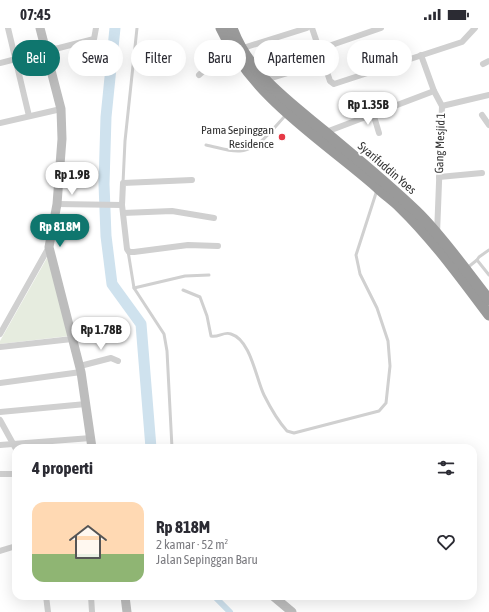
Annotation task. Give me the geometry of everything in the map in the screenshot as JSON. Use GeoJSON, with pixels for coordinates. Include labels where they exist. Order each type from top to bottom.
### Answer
{"type":"FeatureCollection","features":[{"type":"Feature","properties":{"kind":"highway"},"geometry":{"type":"LineString","coordinates":[[221,28],[227,40]]}},
{"type":"Feature","properties":{"kind":"highway","name":"Syarifuddin Yoes"},"geometry":{"type":"LineString","coordinates":[[232,28],[239,40]]}},
{"type":"Feature","properties":{"kind":"highway","name":"Syarifuddin Yoes"},"geometry":{"type":"LineString","coordinates":[[246,52],[265,80],[282,97],[390,186],[418,212],[437,236],[462,273],[489,300]]}},
{"type":"Feature","properties":{"kind":"highway"},"geometry":{"type":"LineString","coordinates":[[246,69],[259,87],[287,113],[378,188],[410,217],[462,273],[489,315]]}},
{"type":"Feature","properties":{"kind":"street"},"geometry":{"type":"LineString","coordinates":[[8,28],[12,45]]}},
{"type":"Feature","properties":{"kind":"street"},"geometry":{"type":"LineString","coordinates":[[40,28],[43,40]]}},
{"type":"Feature","properties":{"kind":"street"},"geometry":{"type":"LineString","coordinates":[[60,46],[94,38],[96,28]]}},
{"type":"Feature","properties":{"kind":"street"},"geometry":{"type":"LineString","coordinates":[[246,47],[308,28]]}},
{"type":"Feature","properties":{"kind":"street"},"geometry":{"type":"LineString","coordinates":[[312,28],[317,40]]}},
{"type":"Feature","properties":{"kind":"street"},"geometry":{"type":"LineString","coordinates":[[339,42],[381,28]]}},
{"type":"Feature","properties":{"kind":"street"},"geometry":{"type":"LineString","coordinates":[[328,76],[333,84],[462,42],[475,28]]}},
{"type":"Feature","properties":{"kind":"street","name":"Gang Mesjid 1"},"geometry":{"type":"LineString","coordinates":[[421,55],[434,91],[442,106],[437,236]]}},
{"type":"Feature","properties":{"kind":"street"},"geometry":{"type":"LineString","coordinates":[[0,63],[12,59]]}},
{"type":"Feature","properties":{"kind":"street"},"geometry":{"type":"LineString","coordinates":[[19,76],[29,116]]}},
{"type":"Feature","properties":{"kind":"street"},"geometry":{"type":"LineString","coordinates":[[0,334],[49,247],[57,204],[62,139],[61,109],[54,76]]}},
{"type":"Feature","properties":{"kind":"street"},"geometry":{"type":"LineString","coordinates":[[265,80],[278,76]]}},
{"type":"Feature","properties":{"kind":"street"},"geometry":{"type":"LineString","coordinates":[[326,132],[434,91]]}},
{"type":"Feature","properties":{"kind":"street"},"geometry":{"type":"LineString","coordinates":[[442,106],[489,95]]}},
{"type":"Feature","properties":{"kind":"street"},"geometry":{"type":"LineString","coordinates":[[0,124],[61,109]]}},
{"type":"Feature","properties":{"kind":"street"},"geometry":{"type":"LineString","coordinates":[[373,113],[380,133]]}},
{"type":"Feature","properties":{"kind":"street"},"geometry":{"type":"LineString","coordinates":[[482,115],[489,125]]}},
{"type":"Feature","properties":{"kind":"street"},"geometry":{"type":"LineString","coordinates":[[439,177],[482,173]]}},
{"type":"Feature","properties":{"kind":"street"},"geometry":{"type":"LineString","coordinates":[[192,180],[123,183],[120,205],[128,251],[188,245],[218,246]]}},
{"type":"Feature","properties":{"kind":"street"},"geometry":{"type":"LineString","coordinates":[[57,204],[86,206],[120,205]]}},
{"type":"Feature","properties":{"kind":"street"},"geometry":{"type":"LineString","coordinates":[[122,213],[172,211],[214,218]]}},
{"type":"Feature","properties":{"kind":"street"},"geometry":{"type":"LineString","coordinates":[[49,247],[67,311],[72,339],[80,369],[92,444]]}},
{"type":"Feature","properties":{"kind":"street"},"geometry":{"type":"LineString","coordinates":[[0,347],[72,339]]}},
{"type":"Feature","properties":{"kind":"street"},"geometry":{"type":"LineString","coordinates":[[0,383],[80,369],[111,358],[118,361]]}},
{"type":"Feature","properties":{"kind":"street"},"geometry":{"type":"LineString","coordinates":[[0,412],[86,404]]}},
{"type":"Feature","properties":{"kind":"street"},"geometry":{"type":"LineString","coordinates":[[0,420],[13,444]]}},
{"type":"Feature","properties":{"kind":"street"},"geometry":{"type":"LineString","coordinates":[[40,444],[91,438]]}},
{"type":"Feature","properties":{"kind":"street"},"geometry":{"type":"LineString","coordinates":[[0,445],[12,447]]}},
{"type":"Feature","properties":{"kind":"street"},"geometry":{"type":"LineString","coordinates":[[0,474],[12,474]]}},
{"type":"Feature","properties":{"kind":"street"},"geometry":{"type":"LineString","coordinates":[[0,550],[12,547]]}},
{"type":"Feature","properties":{"kind":"street"},"geometry":{"type":"LineString","coordinates":[[46,600],[48,612]]}},
{"type":"Feature","properties":{"kind":"street"},"geometry":{"type":"LineString","coordinates":[[91,600],[92,612]]}},
{"type":"Feature","properties":{"kind":"street"},"geometry":{"type":"LineString","coordinates":[[126,600],[127,612]]}},
{"type":"Feature","properties":{"kind":"street"},"geometry":{"type":"LineString","coordinates":[[278,600],[292,612]]}},
{"type":"Feature","properties":{"kind":"lane"},"geometry":{"type":"LineString","coordinates":[[123,183],[125,141],[137,28]]}},
{"type":"Feature","properties":{"kind":"lane"},"geometry":{"type":"LineString","coordinates":[[206,145],[232,150],[247,149],[261,140],[287,113]]}},
{"type":"Feature","properties":{"kind":"lane"},"geometry":{"type":"LineString","coordinates":[[183,290],[200,297],[207,316],[211,336],[231,334],[239,338],[245,346],[264,395],[287,431],[294,433],[379,412],[386,403],[390,366],[388,341],[377,308],[358,269],[356,255],[378,188]]}},
{"type":"Feature","properties":{"kind":"lane"},"geometry":{"type":"LineString","coordinates":[[462,273],[489,250]]}},
{"type":"Feature","properties":{"kind":"lane"},"geometry":{"type":"LineString","coordinates":[[128,251],[134,288],[164,334],[167,351],[172,444]]}},
{"type":"Feature","properties":{"kind":"lane"},"geometry":{"type":"LineString","coordinates":[[477,260],[489,275]]}},
{"type":"Feature","properties":{"kind":"lane"},"geometry":{"type":"LineString","coordinates":[[134,288],[185,276],[209,275]]}},
{"type":"Feature","properties":{"kind":"shaded area"},"geometry":{"type":"Polygon","coordinates":[[[48,256],[69,336],[0,344],[0,341],[48,256]]]}},
{"type":"Feature","properties":{"kind":"waterway"},"geometry":{"type":"LineString","coordinates":[[115,28],[106,117],[104,184],[106,236],[112,284],[141,324],[151,444]]}},
{"type":"Feature","properties":{"kind":"waterway"},"geometry":{"type":"LineString","coordinates":[[218,600],[230,612]]}},
{"type":"Feature","properties":{"kind":"place","name":"Pama Sepinggan Residence"},"geometry":{"type":"Point","coordinates":[282,137]}}]}
